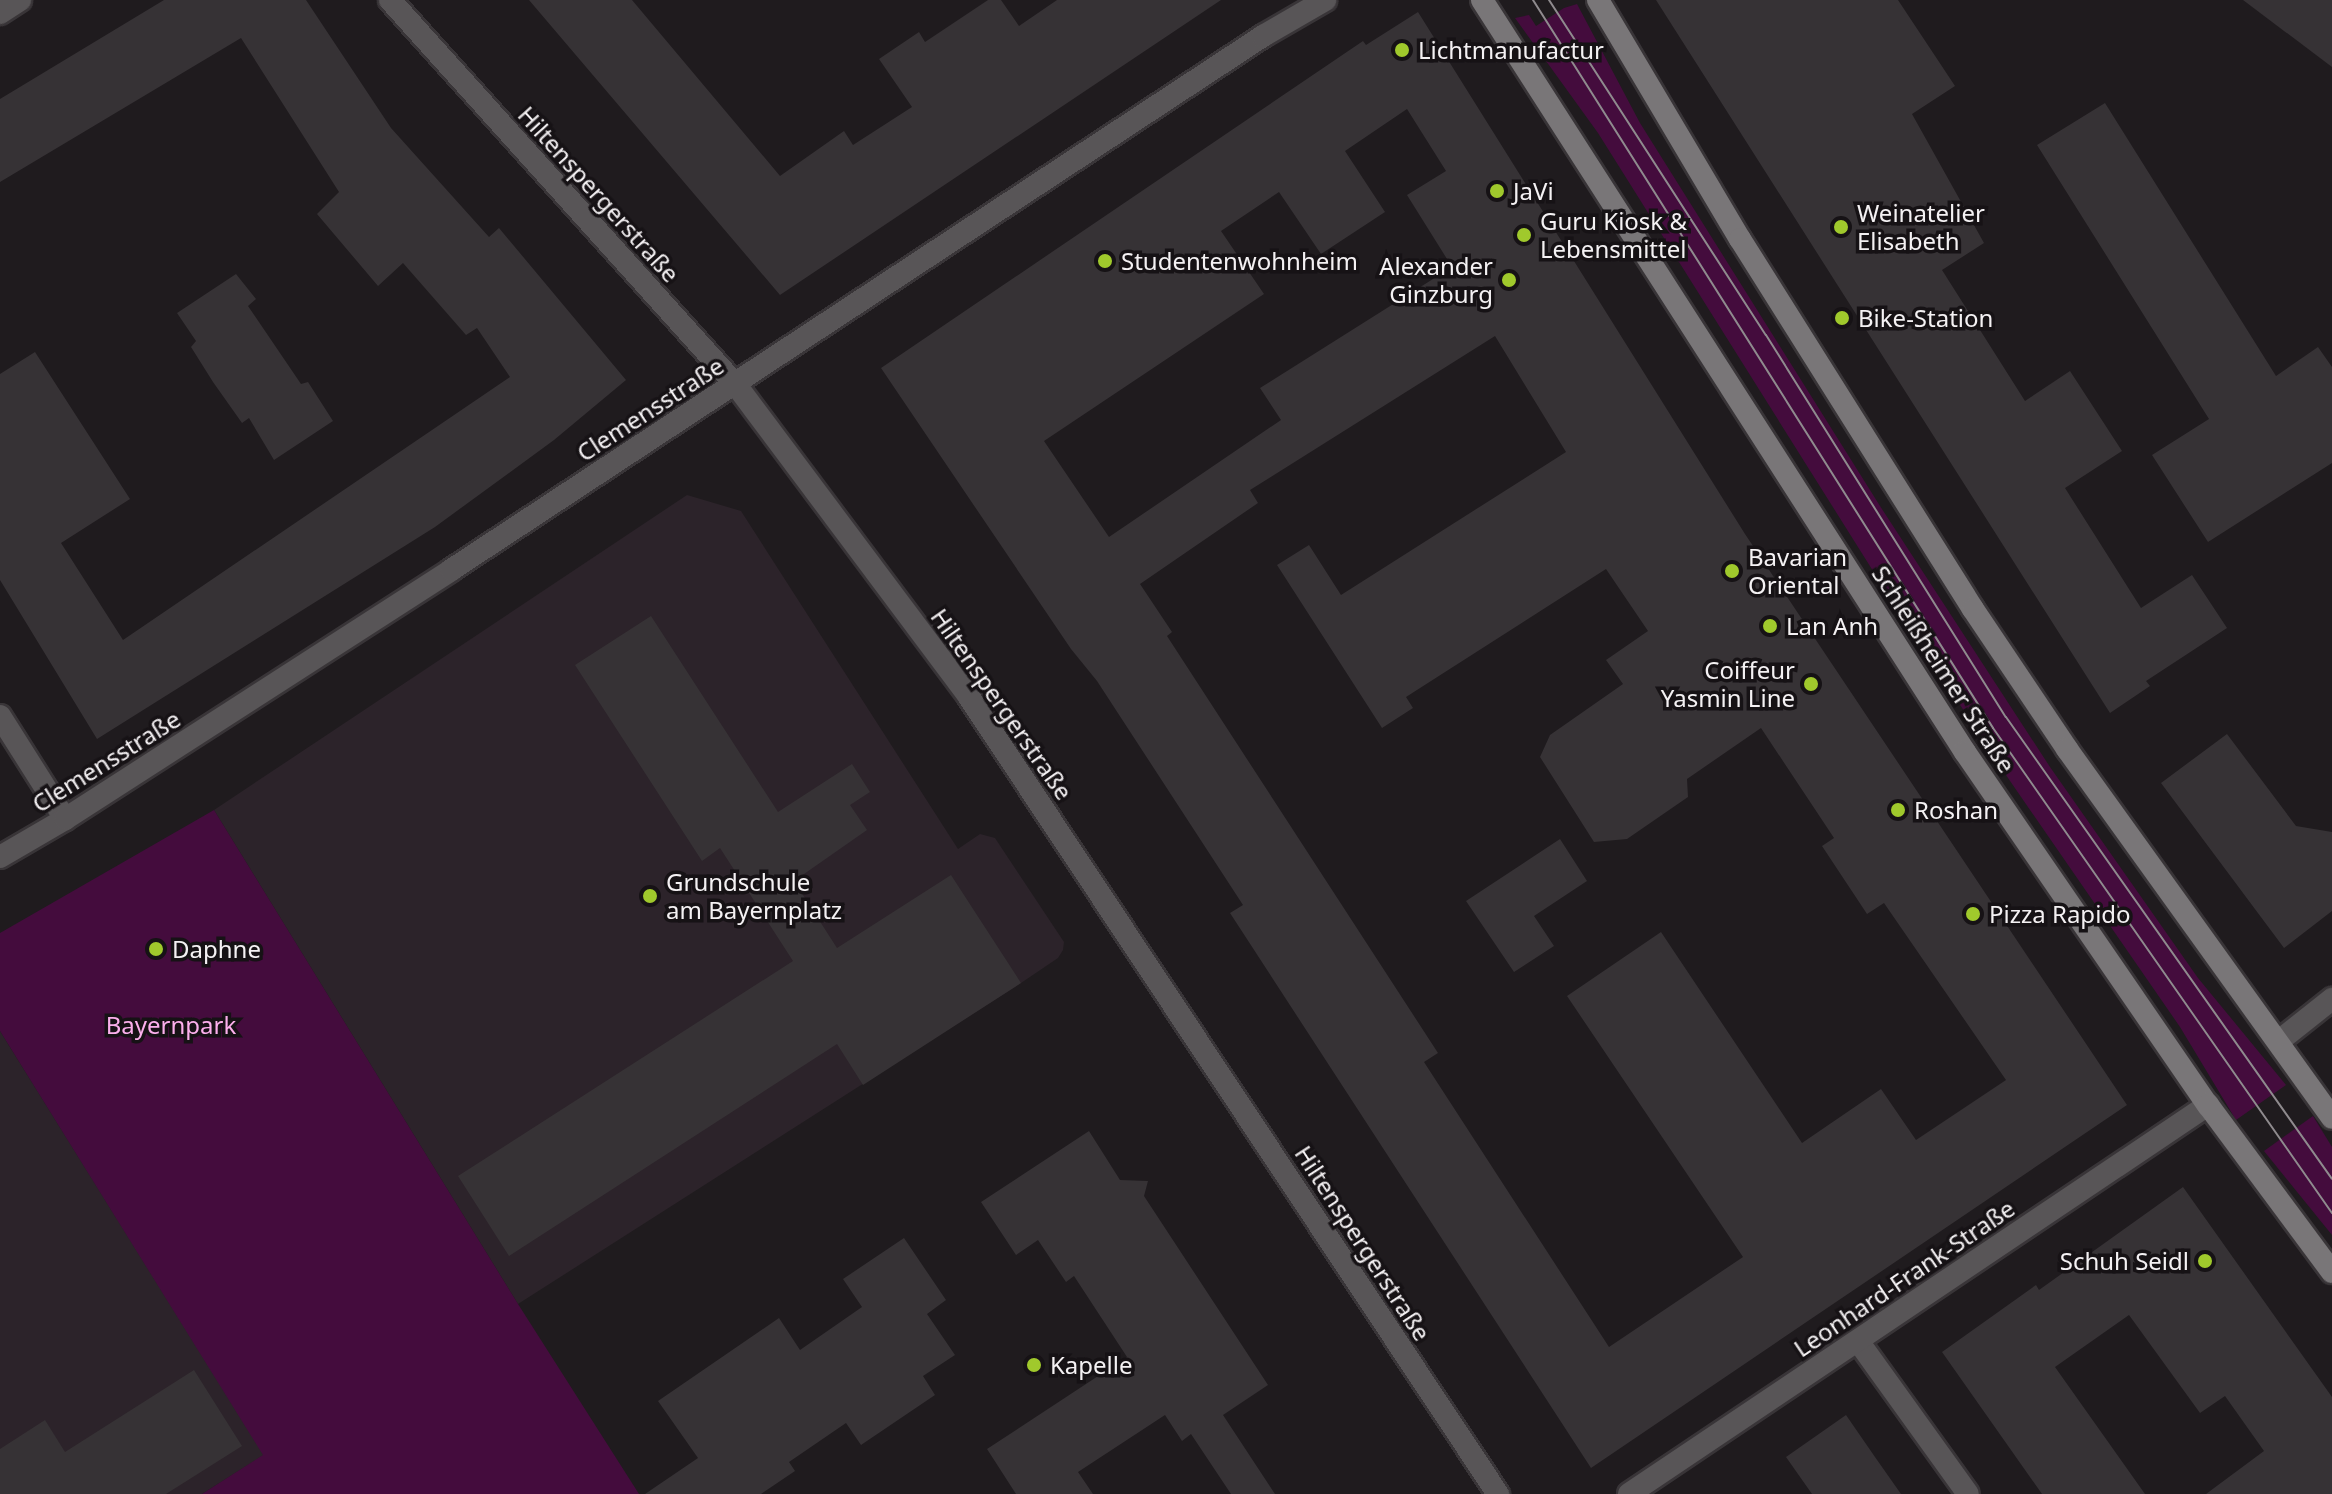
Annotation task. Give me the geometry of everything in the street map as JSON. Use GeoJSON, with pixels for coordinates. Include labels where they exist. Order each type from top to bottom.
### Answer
{"type":"FeatureCollection","features":[{"type":"Feature","properties":{"kind":"main road","name":"Schleißheimer Straße"},"geometry":{"type":"LineString","coordinates":[[1482,0],[1965,752],[2208,1105],[2332,1272]]}},
{"type":"Feature","properties":{"kind":"main road"},"geometry":{"type":"LineString","coordinates":[[1598,0],[1740,239],[1973,609],[2067,749],[2332,1118]]}},
{"type":"Feature","properties":{"kind":"street"},"geometry":{"type":"LineString","coordinates":[[0,13],[20,0]]}},
{"type":"Feature","properties":{"kind":"street","name":"Hiltenspergerstraße"},"geometry":{"type":"LineString","coordinates":[[390,0],[736,385],[969,697],[1498,1494]]}},
{"type":"Feature","properties":{"kind":"street","name":"Clemensstraße"},"geometry":{"type":"LineString","coordinates":[[0,857],[65,819],[736,385],[1249,45],[1325,0]]}},
{"type":"Feature","properties":{"kind":"street"},"geometry":{"type":"LineString","coordinates":[[0,716],[65,819]]}},
{"type":"Feature","properties":{"kind":"street"},"geometry":{"type":"LineString","coordinates":[[2279,1041],[2332,999]]}},
{"type":"Feature","properties":{"kind":"street","name":"Leonhard-Frank-Straße"},"geometry":{"type":"LineString","coordinates":[[1629,1494],[2208,1105]]}},
{"type":"Feature","properties":{"kind":"street"},"geometry":{"type":"LineString","coordinates":[[1858,1341],[1968,1494]]}},
{"type":"Feature","properties":{"kind":"shaded area","name":"Grundschule am Bayernplatz"},"geometry":{"type":"Polygon","coordinates":[[[687,495],[741,511],[958,849],[980,834],[995,838],[1064,942],[1063,950],[1058,958],[1021,983],[518,1304],[214,810],[687,495]]]}},
{"type":"Feature","properties":{"kind":"shaded area"},"geometry":{"type":"Polygon","coordinates":[[[0,1031],[264,1455],[202,1494],[0,1494],[0,1031]]]}},
{"type":"Feature","properties":{"kind":"green space"},"geometry":{"type":"Polygon","coordinates":[[[1577,4],[1640,123],[1880,506],[2050,767],[2198,978],[2286,1085],[2236,1120],[2180,1027],[2008,778],[1890,598],[1598,133],[1515,18],[1529,15],[1536,26],[1564,8],[1577,4]]]}},
{"type":"Feature","properties":{"kind":"green space","name":"Bayernpark"},"geometry":{"type":"Polygon","coordinates":[[[214,810],[518,1304],[639,1494],[202,1494],[263,1455],[0,1031],[0,933],[214,810]]]}},
{"type":"Feature","properties":{"kind":"green space"},"geometry":{"type":"Polygon","coordinates":[[[2313,1116],[2332,1147],[2332,1235],[2264,1151],[2313,1116]]]}},
{"type":"Feature","properties":{"kind":"building"},"geometry":{"type":"Polygon","coordinates":[[[164,0],[306,0],[391,128],[489,237],[499,228],[626,380],[554,440],[435,527],[97,739],[0,580],[0,374],[35,352],[130,499],[61,543],[123,640],[510,377],[477,328],[466,335],[403,263],[378,286],[317,214],[339,192],[241,38],[0,182],[0,99],[164,0]]]}},
{"type":"Feature","properties":{"kind":"building"},"geometry":{"type":"Polygon","coordinates":[[[529,0],[632,0],[780,176],[844,131],[853,145],[912,107],[879,59],[919,32],[925,42],[988,0],[1001,0],[1019,26],[1057,0],[1221,0],[780,295],[529,0]]]}},
{"type":"Feature","properties":{"kind":"building"},"geometry":{"type":"Polygon","coordinates":[[[1656,0],[1898,0],[1955,86],[1912,114],[1984,243],[1942,270],[2025,401],[2070,371],[2122,451],[2065,488],[2141,608],[2192,575],[2227,628],[2146,681],[2150,686],[2110,713],[1656,0]]]}},
{"type":"Feature","properties":{"kind":"building"},"geometry":{"type":"Polygon","coordinates":[[[2243,0],[2332,0],[2332,67],[2243,0]]]}},
{"type":"Feature","properties":{"kind":"building"},"geometry":{"type":"Polygon","coordinates":[[[1418,12],[1745,534],[2127,1105],[1591,1468],[1230,913],[1243,905],[1097,681],[1071,649],[881,368],[1363,41],[1366,45],[1418,12]],[[1407,109],[1345,151],[1385,212],[1321,254],[1279,192],[1221,231],[1264,294],[1044,441],[1109,537],[1281,420],[1260,388],[1452,267],[1407,195],[1446,171],[1407,109]],[[1495,336],[1250,490],[1258,503],[1140,584],[1172,632],[1167,636],[1438,1053],[1424,1062],[1609,1347],[1743,1257],[1567,996],[1661,932],[1802,1143],[1881,1089],[1916,1140],[2006,1080],[1884,903],[1867,914],[1822,846],[1834,838],[1761,728],[1687,779],[1688,797],[1627,839],[1594,842],[1540,757],[1550,735],[1623,684],[1606,660],[1648,631],[1606,569],[1406,697],[1413,708],[1382,728],[1277,565],[1309,545],[1341,595],[1566,452],[1495,336]]]}},
{"type":"Feature","properties":{"kind":"building"},"geometry":{"type":"Polygon","coordinates":[[[2105,103],[2276,376],[2318,347],[2332,367],[2332,463],[2208,542],[2152,455],[2209,419],[2037,145],[2105,103]]]}},
{"type":"Feature","properties":{"kind":"building"},"geometry":{"type":"Polygon","coordinates":[[[236,274],[256,299],[248,306],[301,384],[308,382],[333,421],[274,460],[249,418],[242,423],[213,382],[191,347],[196,341],[177,313],[236,274]]]}},
{"type":"Feature","properties":{"kind":"building"},"geometry":{"type":"Polygon","coordinates":[[[651,616],[778,812],[852,764],[870,792],[850,805],[867,830],[794,881],[837,948],[951,875],[1021,983],[863,1085],[837,1044],[509,1256],[458,1176],[793,961],[720,848],[702,861],[575,665],[651,616]]]}},
{"type":"Feature","properties":{"kind":"building"},"geometry":{"type":"Polygon","coordinates":[[[2227,734],[2296,826],[2332,832],[2332,911],[2284,948],[2161,783],[2227,734]]]}},
{"type":"Feature","properties":{"kind":"building"},"geometry":{"type":"Polygon","coordinates":[[[1560,839],[1587,881],[1534,916],[1554,946],[1514,972],[1466,901],[1560,839]]]}},
{"type":"Feature","properties":{"kind":"building"},"geometry":{"type":"Polygon","coordinates":[[[1089,1131],[1120,1180],[1148,1181],[1144,1196],[1268,1385],[1223,1415],[1275,1494],[1231,1494],[1191,1434],[1182,1441],[1165,1415],[1078,1472],[1093,1494],[1016,1494],[987,1449],[1127,1357],[1074,1276],[1066,1282],[1038,1240],[1016,1255],[981,1202],[1089,1131]]]}},
{"type":"Feature","properties":{"kind":"building"},"geometry":{"type":"Polygon","coordinates":[[[2183,1187],[2332,1397],[2332,1494],[2206,1494],[2264,1451],[2225,1396],[2200,1413],[2129,1315],[2055,1367],[2145,1494],[2042,1494],[1942,1352],[2036,1285],[2039,1290],[2183,1187]]]}},
{"type":"Feature","properties":{"kind":"building"},"geometry":{"type":"Polygon","coordinates":[[[904,1238],[946,1300],[927,1314],[955,1355],[923,1376],[935,1395],[861,1445],[846,1423],[789,1462],[795,1471],[761,1494],[645,1494],[698,1458],[658,1401],[779,1318],[800,1350],[862,1307],[843,1279],[904,1238]]]}},
{"type":"Feature","properties":{"kind":"building"},"geometry":{"type":"Polygon","coordinates":[[[194,1370],[242,1446],[166,1494],[0,1494],[0,1449],[45,1420],[65,1452],[194,1370]]]}},
{"type":"Feature","properties":{"kind":"building"},"geometry":{"type":"Polygon","coordinates":[[[1846,1415],[1901,1494],[1812,1494],[1786,1457],[1846,1415]]]}},
{"type":"Feature","properties":{"kind":"tram line"},"geometry":{"type":"LineString","coordinates":[[1533,0],[1993,728],[2332,1213]]}},
{"type":"Feature","properties":{"kind":"tram line"},"geometry":{"type":"LineString","coordinates":[[1549,0],[1766,335],[2006,717],[2332,1179]]}},
{"type":"Feature","properties":{"kind":"place","name":"Lichtmanufactur"},"geometry":{"type":"Point","coordinates":[1402,50]}},
{"type":"Feature","properties":{"kind":"place","name":"JaVi"},"geometry":{"type":"Point","coordinates":[1497,191]}},
{"type":"Feature","properties":{"kind":"place","name":"Weinatelier Elisabeth"},"geometry":{"type":"Point","coordinates":[1841,227]}},
{"type":"Feature","properties":{"kind":"place","name":"Guru Kiosk & Lebensmittel"},"geometry":{"type":"Point","coordinates":[1524,235]}},
{"type":"Feature","properties":{"kind":"place","name":"Studentenwohnheim"},"geometry":{"type":"Point","coordinates":[1105,261]}},
{"type":"Feature","properties":{"kind":"place","name":"Alexander Ginzburg"},"geometry":{"type":"Point","coordinates":[1509,280]}},
{"type":"Feature","properties":{"kind":"place","name":"Bike-Station"},"geometry":{"type":"Point","coordinates":[1842,318]}},
{"type":"Feature","properties":{"kind":"place","name":"Bavarian Oriental"},"geometry":{"type":"Point","coordinates":[1732,571]}},
{"type":"Feature","properties":{"kind":"place","name":"Lan Anh"},"geometry":{"type":"Point","coordinates":[1770,626]}},
{"type":"Feature","properties":{"kind":"place","name":"Coiffeur Yasmin Line"},"geometry":{"type":"Point","coordinates":[1811,684]}},
{"type":"Feature","properties":{"kind":"place","name":"Roshan"},"geometry":{"type":"Point","coordinates":[1898,810]}},
{"type":"Feature","properties":{"kind":"place","name":"Grundschule am Bayernplatz"},"geometry":{"type":"Point","coordinates":[650,896]}},
{"type":"Feature","properties":{"kind":"place","name":"Pizza Rapido"},"geometry":{"type":"Point","coordinates":[1973,914]}},
{"type":"Feature","properties":{"kind":"place","name":"Daphne"},"geometry":{"type":"Point","coordinates":[156,949]}},
{"type":"Feature","properties":{"kind":"place","name":"Schuh Seidl"},"geometry":{"type":"Point","coordinates":[2205,1261]}},
{"type":"Feature","properties":{"kind":"place","name":"Kapelle"},"geometry":{"type":"Point","coordinates":[1034,1365]}}]}
